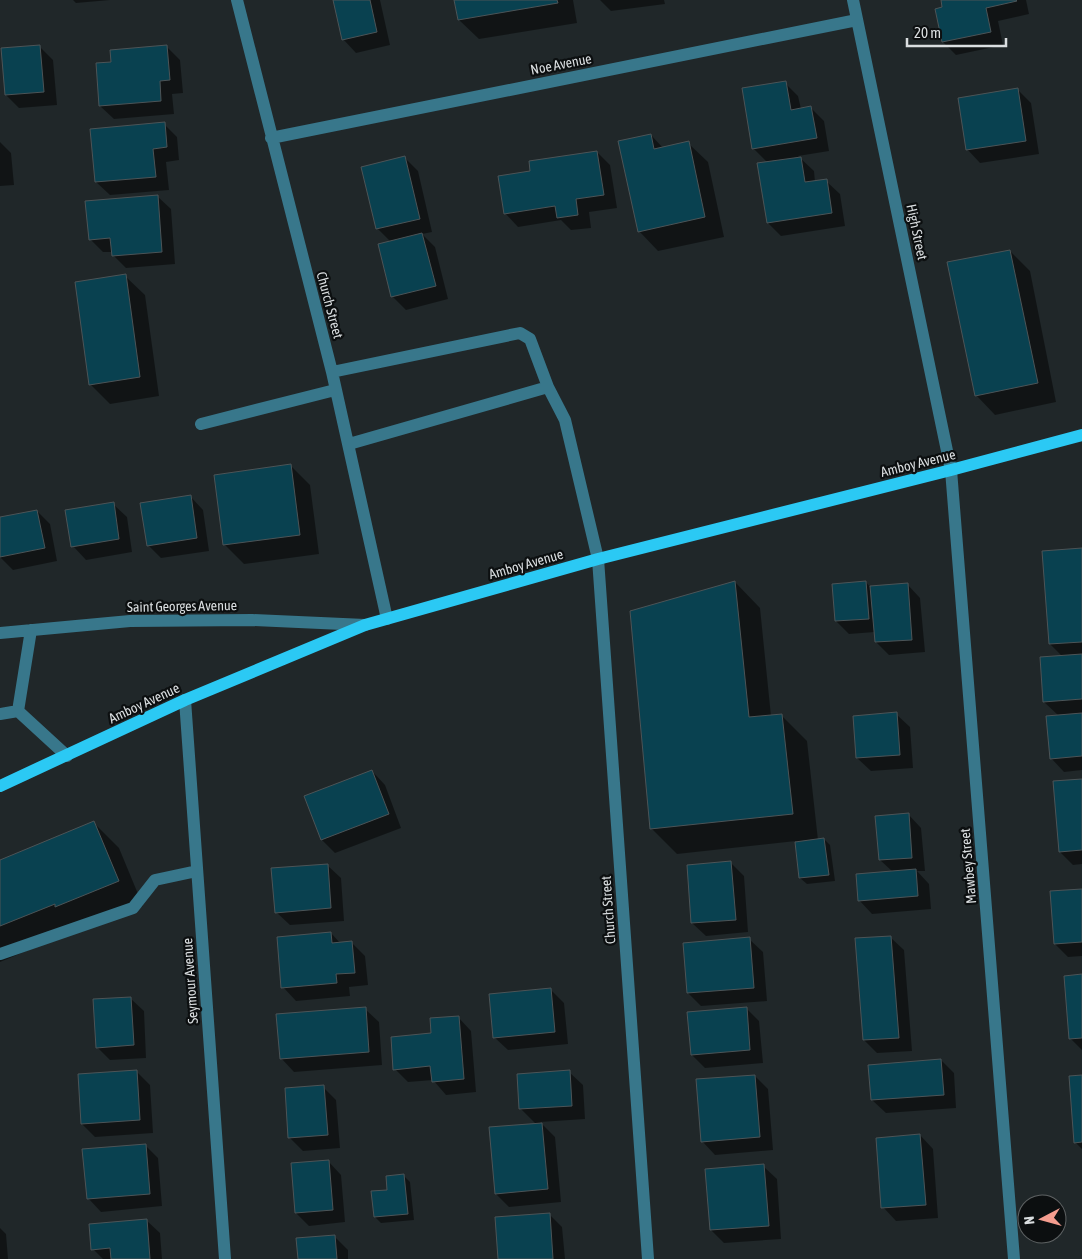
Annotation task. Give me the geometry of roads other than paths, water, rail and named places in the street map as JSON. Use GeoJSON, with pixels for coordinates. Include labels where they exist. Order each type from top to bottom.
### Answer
{"type":"FeatureCollection","features":[{"type":"Feature","properties":{"kind":"main road","name":"Amboy Avenue"},"geometry":{"type":"LineString","coordinates":[[0,786],[185,700],[365,625],[598,559],[1082,435]]}},
{"type":"Feature","properties":{"kind":"street","name":"Church Street"},"geometry":{"type":"LineString","coordinates":[[237,0],[332,372],[387,619]]}},
{"type":"Feature","properties":{"kind":"street","name":"High Street"},"geometry":{"type":"LineString","coordinates":[[853,0],[951,470]]}},
{"type":"Feature","properties":{"kind":"street","name":"Noe Avenue"},"geometry":{"type":"LineString","coordinates":[[271,138],[857,20]]}},
{"type":"Feature","properties":{"kind":"street","name":"Church Street"},"geometry":{"type":"LineString","coordinates":[[332,372],[520,333],[530,339],[548,387],[564,420],[598,559],[648,1259]]}},
{"type":"Feature","properties":{"kind":"street"},"geometry":{"type":"LineString","coordinates":[[349,444],[548,387]]}},
{"type":"Feature","properties":{"kind":"street"},"geometry":{"type":"LineString","coordinates":[[201,424],[335,390]]}},
{"type":"Feature","properties":{"kind":"street","name":"Mawbey Street"},"geometry":{"type":"LineString","coordinates":[[951,470],[1014,1259]]}},
{"type":"Feature","properties":{"kind":"street","name":"Saint Georges Avenue"},"geometry":{"type":"LineString","coordinates":[[0,633],[130,621],[252,620],[365,625]]}},
{"type":"Feature","properties":{"kind":"street"},"geometry":{"type":"LineString","coordinates":[[18,711],[31,630]]}},
{"type":"Feature","properties":{"kind":"street","name":"Seymour Avenue"},"geometry":{"type":"LineString","coordinates":[[185,700],[225,1259]]}},
{"type":"Feature","properties":{"kind":"street"},"geometry":{"type":"LineString","coordinates":[[0,714],[18,711]]}},
{"type":"Feature","properties":{"kind":"street"},"geometry":{"type":"LineString","coordinates":[[18,711],[67,756]]}},
{"type":"Feature","properties":{"kind":"street"},"geometry":{"type":"LineString","coordinates":[[0,954],[133,908],[155,880],[197,871]]}}]}
